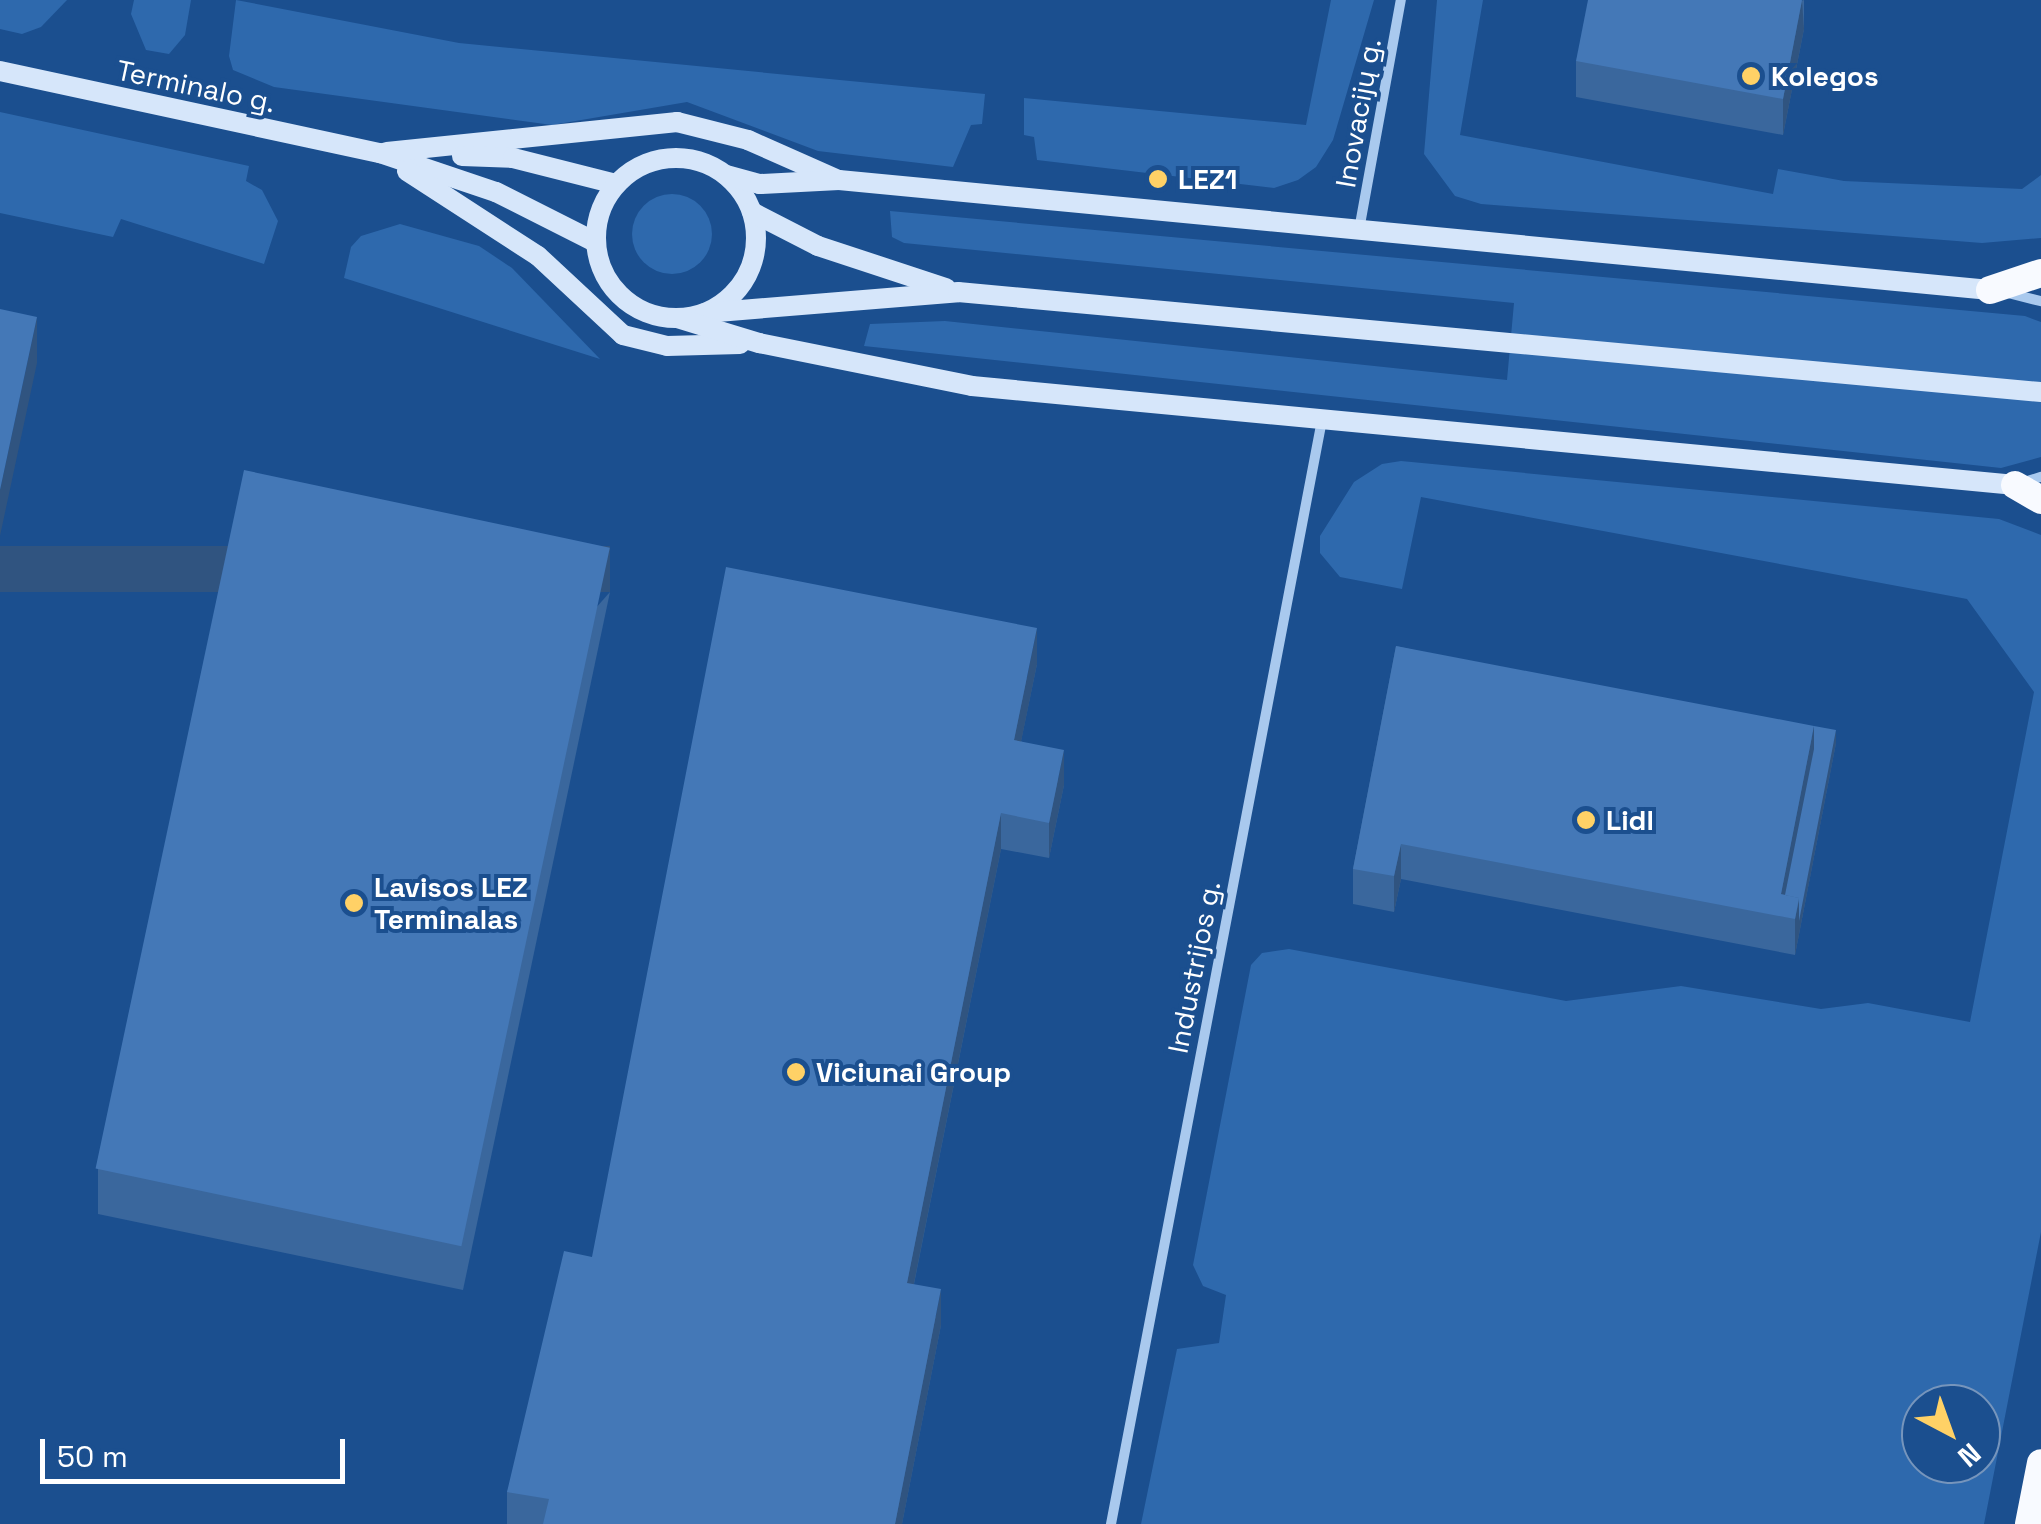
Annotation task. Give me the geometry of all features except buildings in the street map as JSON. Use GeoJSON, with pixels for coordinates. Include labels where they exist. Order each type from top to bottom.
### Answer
{"type":"FeatureCollection","features":[{"type":"Feature","properties":{"kind":"highway"},"geometry":{"type":"LineString","coordinates":[[1990,290],[2041,273]]}},
{"type":"Feature","properties":{"kind":"highway"},"geometry":{"type":"LineString","coordinates":[[2028,481],[2041,500]]}},
{"type":"Feature","properties":{"kind":"highway"},"geometry":{"type":"LineString","coordinates":[[2029,1524],[2041,1463]]}},
{"type":"Feature","properties":{"kind":"main road","name":"Terminalo g."},"geometry":{"type":"LineString","coordinates":[[0,71],[380,153]]}},
{"type":"Feature","properties":{"kind":"main road"},"geometry":{"type":"LineString","coordinates":[[380,153],[677,122],[748,140],[838,180]]}},
{"type":"Feature","properties":{"kind":"main road"},"geometry":{"type":"LineString","coordinates":[[380,153],[513,158],[616,184]]}},
{"type":"Feature","properties":{"kind":"main road"},"geometry":{"type":"LineString","coordinates":[[380,153],[496,192],[595,242]]}},
{"type":"Feature","properties":{"kind":"main road"},"geometry":{"type":"LineString","coordinates":[[380,153],[538,256],[623,334],[667,346],[758,343]]}},
{"type":"Feature","properties":{"kind":"main road"},"geometry":{"type":"LineString","coordinates":[[1990,290],[1358,233],[838,180],[760,184],[699,161],[669,157],[640,166],[616,184],[600,211],[595,242],[602,272],[620,296],[647,313],[677,318],[758,343],[972,386],[2028,481]]}},
{"type":"Feature","properties":{"kind":"main road"},"geometry":{"type":"LineString","coordinates":[[705,313],[730,297],[748,272],[756,242],[752,212],[726,174]]}},
{"type":"Feature","properties":{"kind":"main road"},"geometry":{"type":"LineString","coordinates":[[752,212],[818,246],[958,292]]}},
{"type":"Feature","properties":{"kind":"main road"},"geometry":{"type":"LineString","coordinates":[[677,318],[958,292],[2041,392]]}},
{"type":"Feature","properties":{"kind":"street","name":"Inovacijų g."},"geometry":{"type":"LineString","coordinates":[[1358,233],[1401,0]]}},
{"type":"Feature","properties":{"kind":"street"},"geometry":{"type":"LineString","coordinates":[[1990,290],[2041,301]]}},
{"type":"Feature","properties":{"kind":"street","name":"Industrijos g."},"geometry":{"type":"LineString","coordinates":[[1111,1524],[1322,419]]}},
{"type":"Feature","properties":{"kind":"shaded area"},"geometry":{"type":"Polygon","coordinates":[[[0,0],[67,0],[41,27],[22,34],[0,29],[0,0]]]}},
{"type":"Feature","properties":{"kind":"shaded area"},"geometry":{"type":"Polygon","coordinates":[[[134,0],[191,0],[185,35],[169,54],[146,50],[131,14],[134,0]]]}},
{"type":"Feature","properties":{"kind":"shaded area"},"geometry":{"type":"Polygon","coordinates":[[[236,0],[459,43],[985,94],[982,124],[971,125],[953,167],[818,151],[687,102],[552,125],[274,87],[233,70],[229,56],[236,0]]]}},
{"type":"Feature","properties":{"kind":"shaded area"},"geometry":{"type":"Polygon","coordinates":[[[1331,0],[1374,0],[1333,140],[1316,167],[1298,180],[1274,188],[1037,160],[1034,137],[1024,135],[1024,98],[1306,125],[1331,0]]]}},
{"type":"Feature","properties":{"kind":"shaded area"},"geometry":{"type":"Polygon","coordinates":[[[1437,0],[1483,0],[1460,135],[1773,194],[1778,169],[1844,181],[2022,189],[2041,175],[2041,238],[1982,243],[1481,204],[1455,196],[1424,154],[1437,0]]]}},
{"type":"Feature","properties":{"kind":"shaded area"},"geometry":{"type":"Polygon","coordinates":[[[0,112],[249,166],[246,181],[262,190],[278,221],[264,264],[121,219],[113,237],[0,213],[0,112]]]}},
{"type":"Feature","properties":{"kind":"shaded area"},"geometry":{"type":"Polygon","coordinates":[[[672,194],[687,197],[700,206],[709,219],[709,249],[700,262],[687,271],[672,274],[657,271],[644,262],[635,249],[632,234],[635,219],[644,206],[657,197],[672,194]]]}},
{"type":"Feature","properties":{"kind":"shaded area"},"geometry":{"type":"Polygon","coordinates":[[[890,211],[2025,316],[2041,322],[2041,457],[2001,468],[864,346],[870,324],[945,321],[1507,380],[1514,303],[904,243],[892,237],[890,211]]]}},
{"type":"Feature","properties":{"kind":"shaded area"},"geometry":{"type":"Polygon","coordinates":[[[400,224],[479,246],[512,268],[600,359],[344,278],[351,247],[361,236],[400,224]]]}},
{"type":"Feature","properties":{"kind":"shaded area"},"geometry":{"type":"Polygon","coordinates":[[[1401,461],[1999,519],[2041,535],[2041,1232],[2001,1437],[2001,1384],[1901,1384],[1901,1484],[1992,1484],[1984,1524],[1141,1524],[1177,1349],[1219,1343],[1226,1295],[1203,1286],[1193,1265],[1251,965],[1262,953],[1289,949],[1566,1001],[1681,986],[1821,1009],[1868,1003],[1970,1022],[2034,692],[1967,599],[1421,497],[1402,589],[1340,577],[1320,553],[1320,536],[1354,482],[1382,464],[1401,461]]]}},
{"type":"Feature","properties":{"kind":"place","name":"Kolegos"},"geometry":{"type":"Point","coordinates":[1751,76]}},
{"type":"Feature","properties":{"kind":"place","name":"LEZ1"},"geometry":{"type":"Point","coordinates":[1158,179]}},
{"type":"Feature","properties":{"kind":"place","name":"Lidl"},"geometry":{"type":"Point","coordinates":[1586,820]}},
{"type":"Feature","properties":{"kind":"place","name":"Lavisos LEZ Terminalas"},"geometry":{"type":"Point","coordinates":[354,903]}},
{"type":"Feature","properties":{"kind":"place","name":"Viciunai Group"},"geometry":{"type":"Point","coordinates":[796,1072]}}]}
